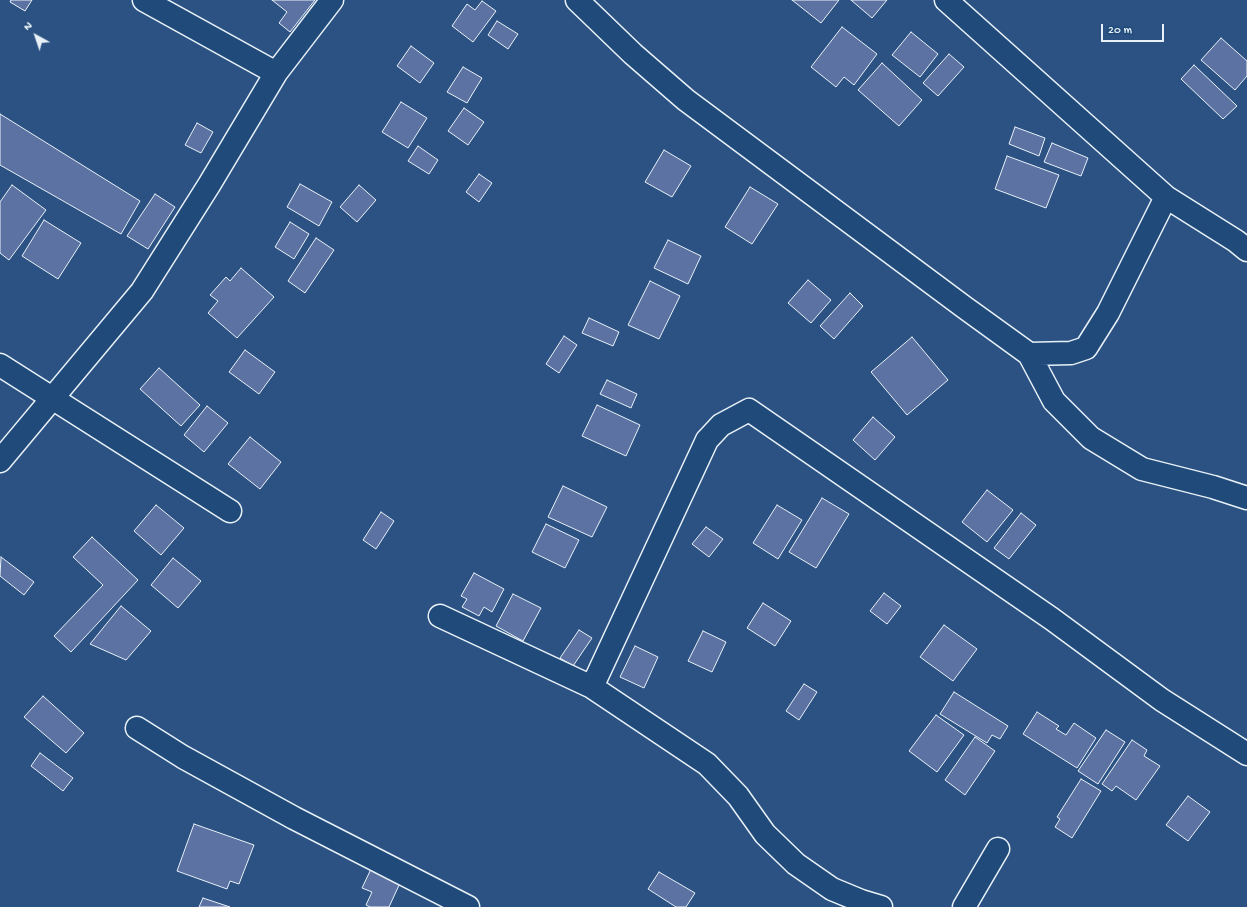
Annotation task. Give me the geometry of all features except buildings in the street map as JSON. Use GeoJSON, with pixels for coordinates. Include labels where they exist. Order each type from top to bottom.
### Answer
{"type":"FeatureCollection","features":[{"type":"Feature","properties":{"kind":"street"},"geometry":{"type":"LineString","coordinates":[[144,0],[276,73]]}},
{"type":"Feature","properties":{"kind":"street"},"geometry":{"type":"LineString","coordinates":[[0,461],[142,291],[276,73],[332,0]]}},
{"type":"Feature","properties":{"kind":"street"},"geometry":{"type":"LineString","coordinates":[[577,0],[633,54],[686,100],[964,307],[1030,354],[1054,401],[1091,438],[1142,469],[1213,487],[1247,498]]}},
{"type":"Feature","properties":{"kind":"street"},"geometry":{"type":"LineString","coordinates":[[946,0],[1166,197],[1236,241],[1247,250]]}},
{"type":"Feature","properties":{"kind":"street"},"geometry":{"type":"LineString","coordinates":[[1030,354],[1071,353],[1086,348],[1108,314],[1166,197]]}},
{"type":"Feature","properties":{"kind":"street"},"geometry":{"type":"LineString","coordinates":[[0,365],[230,511]]}},
{"type":"Feature","properties":{"kind":"street"},"geometry":{"type":"LineString","coordinates":[[592,687],[707,440],[721,424],[749,410],[1052,619],[1162,700],[1247,754]]}},
{"type":"Feature","properties":{"kind":"street"},"geometry":{"type":"LineString","coordinates":[[440,616],[592,687],[707,764],[738,796],[765,834],[796,864],[832,889],[861,901],[881,907]]}},
{"type":"Feature","properties":{"kind":"street"},"geometry":{"type":"LineString","coordinates":[[137,728],[183,757],[294,818],[468,907]]}},
{"type":"Feature","properties":{"kind":"street"},"geometry":{"type":"LineString","coordinates":[[964,907],[998,848]]}}]}
